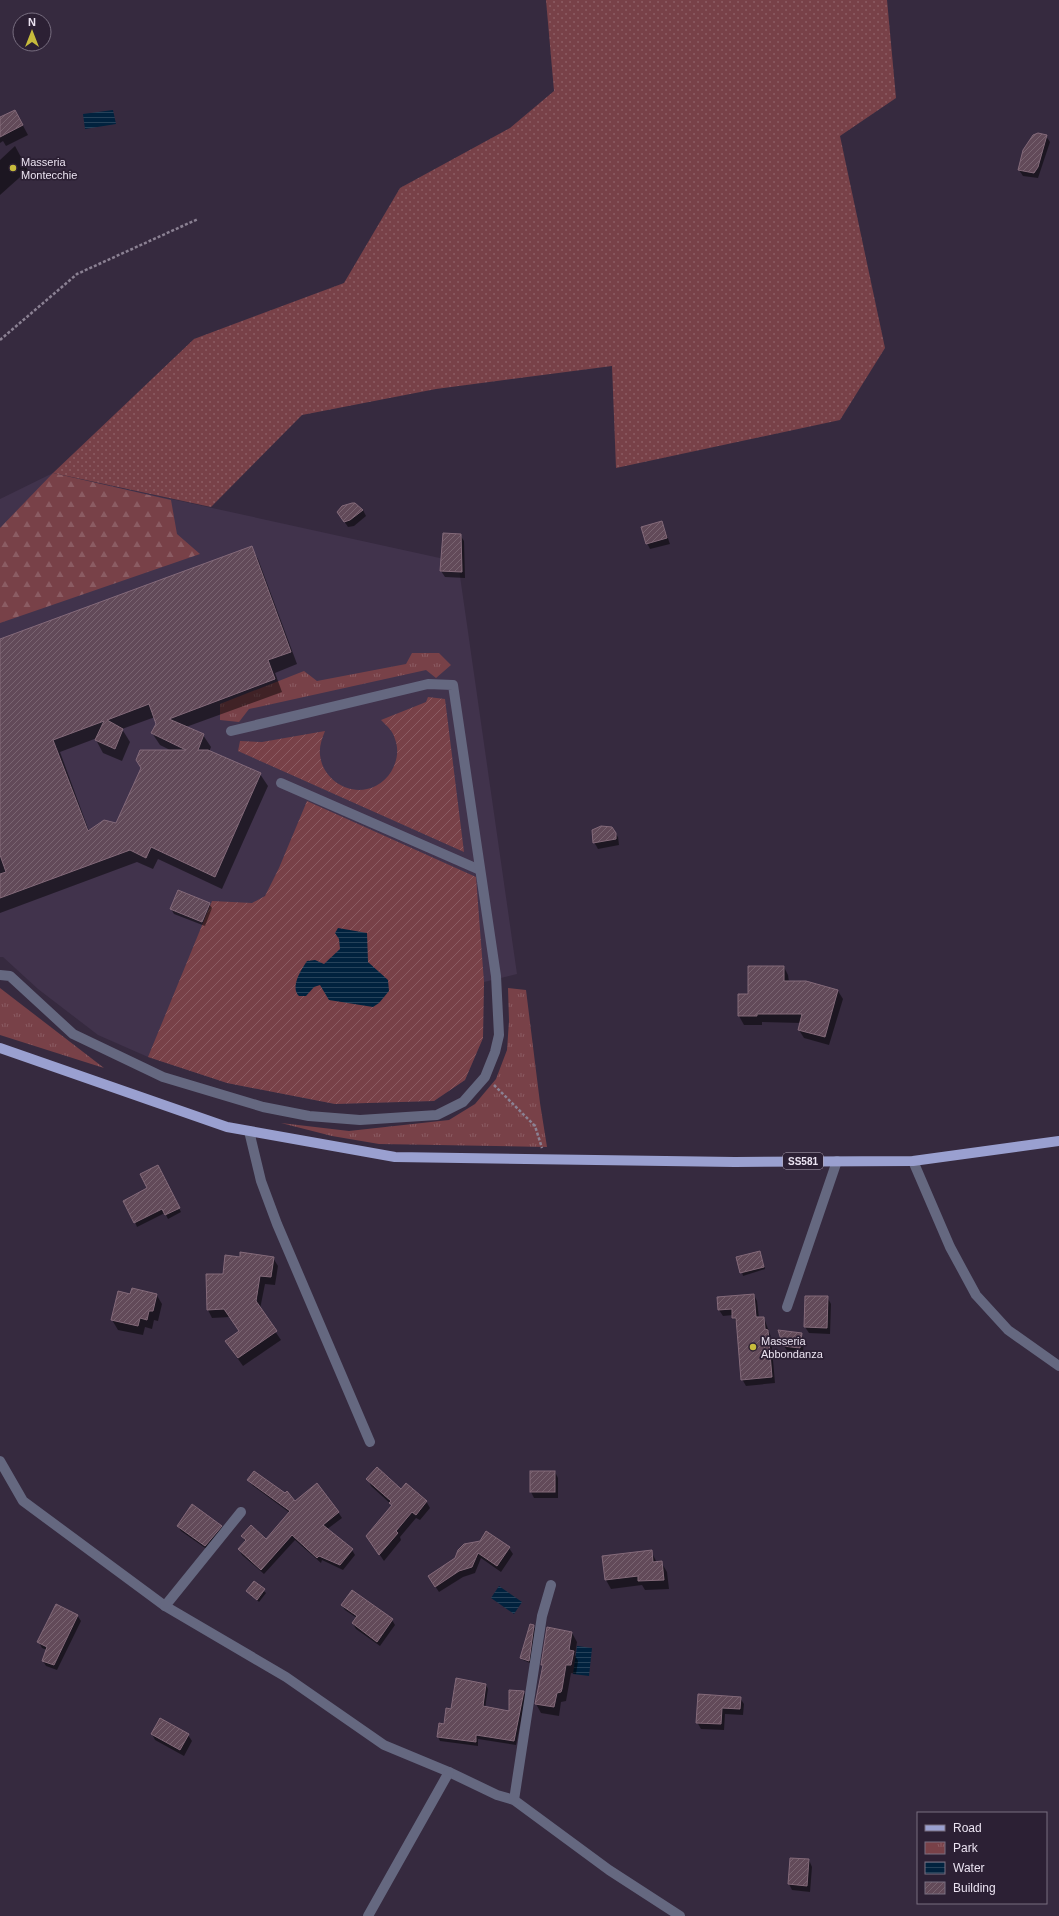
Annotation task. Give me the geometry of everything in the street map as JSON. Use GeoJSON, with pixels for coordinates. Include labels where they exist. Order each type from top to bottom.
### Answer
{"type":"FeatureCollection","features":[{"type":"Feature","properties":{"kind":"main road"},"geometry":{"type":"LineString","coordinates":[[0,1048],[151,1102],[227,1127],[395,1157],[546,1160]]}},
{"type":"Feature","properties":{"kind":"main road","name":"SS581"},"geometry":{"type":"LineString","coordinates":[[546,1160],[913,1161],[1059,1141]]}},
{"type":"Feature","properties":{"kind":"street"},"geometry":{"type":"LineString","coordinates":[[0,975],[10,976],[73,1034],[163,1077],[263,1107],[309,1116],[360,1120],[437,1116],[463,1102],[485,1076],[495,1052],[499,1034],[496,976],[453,685],[428,684],[231,731]]}},
{"type":"Feature","properties":{"kind":"street"},"geometry":{"type":"LineString","coordinates":[[281,783],[480,870]]}},
{"type":"Feature","properties":{"kind":"street"},"geometry":{"type":"LineString","coordinates":[[249,1131],[261,1181],[277,1224],[370,1442]]}},
{"type":"Feature","properties":{"kind":"street"},"geometry":{"type":"LineString","coordinates":[[787,1307],[837,1161]]}},
{"type":"Feature","properties":{"kind":"street"},"geometry":{"type":"LineString","coordinates":[[913,1161],[950,1247],[976,1295],[1008,1330],[1059,1366]]}},
{"type":"Feature","properties":{"kind":"street"},"geometry":{"type":"LineString","coordinates":[[0,1461],[23,1501],[165,1606],[286,1677],[384,1745],[449,1772],[497,1795],[514,1800],[609,1870],[680,1916]]}},
{"type":"Feature","properties":{"kind":"street"},"geometry":{"type":"LineString","coordinates":[[165,1606],[241,1512]]}},
{"type":"Feature","properties":{"kind":"street"},"geometry":{"type":"LineString","coordinates":[[514,1800],[542,1616],[551,1585]]}},
{"type":"Feature","properties":{"kind":"street"},"geometry":{"type":"LineString","coordinates":[[368,1916],[449,1772]]}},
{"type":"Feature","properties":{"kind":"path"},"geometry":{"type":"LineString","coordinates":[[0,340],[77,274],[198,218]]}},
{"type":"Feature","properties":{"kind":"path"},"geometry":{"type":"LineString","coordinates":[[485,1076],[524,1113],[535,1126],[546,1160]]}},
{"type":"Feature","properties":{"kind":"shaded area"},"geometry":{"type":"Polygon","coordinates":[[[53,473],[458,562],[517,974],[484,982],[483,1038],[465,1080],[434,1101],[335,1104],[227,1083],[148,1057],[98,1035],[38,989],[3,957],[0,957],[0,499],[53,473]]]}},
{"type":"Feature","properties":{"kind":"green space"},"geometry":{"type":"Polygon","coordinates":[[[546,0],[887,0],[896,98],[840,136],[885,348],[840,420],[616,468],[612,366],[436,389],[302,415],[211,507],[53,473],[194,339],[344,283],[400,188],[510,128],[554,91],[546,0]]]}},
{"type":"Feature","properties":{"kind":"green space"},"geometry":{"type":"Polygon","coordinates":[[[53,473],[171,500],[177,534],[200,554],[0,623],[0,528],[53,473]]]}},
{"type":"Feature","properties":{"kind":"green space"},"geometry":{"type":"Polygon","coordinates":[[[412,653],[439,653],[451,665],[436,678],[426,670],[249,709],[239,722],[220,720],[220,704],[304,671],[317,681],[406,664],[412,653]]]}},
{"type":"Feature","properties":{"kind":"green space"},"geometry":{"type":"Polygon","coordinates":[[[428,697],[445,699],[464,852],[238,751],[240,741],[262,742],[325,731],[321,743],[320,755],[325,770],[330,777],[343,786],[351,789],[359,790],[375,787],[387,777],[392,770],[397,755],[397,747],[394,736],[390,729],[381,720],[426,702],[428,697]]]}},
{"type":"Feature","properties":{"kind":"green space"},"geometry":{"type":"Polygon","coordinates":[[[307,801],[476,877],[484,982],[483,1038],[465,1080],[434,1101],[335,1104],[227,1083],[148,1057],[212,901],[252,903],[265,896],[279,868],[307,801]]]}},
{"type":"Feature","properties":{"kind":"green space"},"geometry":{"type":"Polygon","coordinates":[[[0,988],[104,1068],[0,1035],[0,988]]]}},
{"type":"Feature","properties":{"kind":"green space"},"geometry":{"type":"Polygon","coordinates":[[[508,988],[526,990],[547,1147],[379,1144],[332,1136],[281,1123],[349,1131],[449,1120],[475,1104],[496,1079],[507,1050],[509,1021],[508,988]]]}},
{"type":"Feature","properties":{"kind":"water"},"geometry":{"type":"Polygon","coordinates":[[[113,110],[116,124],[85,129],[83,114],[113,110]]]}},
{"type":"Feature","properties":{"kind":"water"},"geometry":{"type":"Polygon","coordinates":[[[338,928],[367,933],[368,962],[388,980],[389,991],[379,1003],[373,1007],[329,1000],[320,985],[314,987],[306,996],[299,996],[297,992],[297,978],[307,961],[315,960],[324,964],[340,949],[339,939],[335,933],[338,928]]]}},
{"type":"Feature","properties":{"kind":"water"},"geometry":{"type":"Polygon","coordinates":[[[499,1586],[522,1602],[514,1614],[491,1598],[499,1586]]]}},
{"type":"Feature","properties":{"kind":"water"},"geometry":{"type":"Polygon","coordinates":[[[577,1646],[592,1648],[589,1676],[573,1674],[577,1646]]]}},
{"type":"Feature","properties":{"kind":"building"},"geometry":{"type":"Polygon","coordinates":[[[15,110],[23,125],[0,137],[0,117],[15,110]]]}},
{"type":"Feature","properties":{"kind":"building"},"geometry":{"type":"Polygon","coordinates":[[[1038,133],[1047,135],[1038,167],[1034,173],[1018,170],[1023,150],[1033,135],[1038,133]]]}},
{"type":"Feature","properties":{"kind":"building"},"geometry":{"type":"Polygon","coordinates":[[[355,503],[363,510],[350,520],[344,522],[337,512],[342,506],[355,503]]]}},
{"type":"Feature","properties":{"kind":"building"},"geometry":{"type":"Polygon","coordinates":[[[662,521],[667,538],[646,544],[641,527],[662,521]]]}},
{"type":"Feature","properties":{"kind":"building"},"geometry":{"type":"Polygon","coordinates":[[[443,533],[461,534],[462,572],[440,571],[443,533]]]}},
{"type":"Feature","properties":{"kind":"building"},"geometry":{"type":"Polygon","coordinates":[[[252,546],[291,652],[268,660],[275,679],[169,719],[204,734],[198,750],[208,750],[261,773],[215,877],[151,847],[146,858],[130,850],[0,898],[0,874],[6,872],[0,855],[0,639],[252,546]],[[149,704],[107,720],[123,729],[115,749],[95,740],[104,721],[53,740],[88,831],[104,820],[116,823],[141,768],[136,760],[140,750],[186,750],[151,733],[156,724],[149,704]]]}},
{"type":"Feature","properties":{"kind":"building"},"geometry":{"type":"Polygon","coordinates":[[[601,826],[612,827],[616,833],[616,839],[593,843],[592,830],[601,826]]]}},
{"type":"Feature","properties":{"kind":"building"},"geometry":{"type":"Polygon","coordinates":[[[178,890],[210,903],[202,922],[170,909],[178,890]]]}},
{"type":"Feature","properties":{"kind":"building"},"geometry":{"type":"Polygon","coordinates":[[[748,966],[784,966],[784,981],[806,981],[838,990],[825,1037],[798,1030],[802,1014],[757,1014],[757,1016],[738,1016],[738,994],[748,994],[748,966]]]}},
{"type":"Feature","properties":{"kind":"building"},"geometry":{"type":"Polygon","coordinates":[[[158,1165],[180,1208],[165,1215],[162,1209],[134,1223],[123,1201],[147,1188],[140,1174],[158,1165]]]}},
{"type":"Feature","properties":{"kind":"building"},"geometry":{"type":"Polygon","coordinates":[[[760,1251],[764,1267],[740,1273],[736,1257],[760,1251]]]}},
{"type":"Feature","properties":{"kind":"building"},"geometry":{"type":"Polygon","coordinates":[[[240,1252],[274,1257],[271,1277],[260,1276],[256,1301],[277,1331],[238,1358],[225,1341],[239,1331],[224,1309],[207,1310],[206,1274],[223,1274],[225,1255],[240,1257],[240,1252]]]}},
{"type":"Feature","properties":{"kind":"building"},"geometry":{"type":"Polygon","coordinates":[[[132,1288],[157,1294],[153,1311],[149,1311],[147,1320],[140,1318],[138,1326],[111,1320],[118,1291],[130,1294],[132,1288]]]}},
{"type":"Feature","properties":{"kind":"building","name":"Masseria Abbondanza"},"geometry":{"type":"Polygon","coordinates":[[[754,1294],[756,1317],[764,1317],[765,1329],[768,1330],[772,1377],[741,1380],[736,1318],[732,1318],[732,1309],[718,1310],[717,1297],[754,1294]]]}},
{"type":"Feature","properties":{"kind":"building"},"geometry":{"type":"Polygon","coordinates":[[[805,1296],[828,1296],[827,1328],[804,1327],[805,1296]]]}},
{"type":"Feature","properties":{"kind":"building"},"geometry":{"type":"Polygon","coordinates":[[[778,1330],[802,1333],[800,1348],[783,1346],[778,1330]]]}},
{"type":"Feature","properties":{"kind":"building"},"geometry":{"type":"Polygon","coordinates":[[[377,1467],[401,1489],[406,1483],[427,1501],[416,1515],[412,1512],[396,1531],[398,1533],[379,1555],[366,1536],[392,1505],[389,1503],[391,1501],[366,1479],[377,1467]]]}},
{"type":"Feature","properties":{"kind":"building"},"geometry":{"type":"Polygon","coordinates":[[[254,1471],[285,1493],[287,1491],[295,1501],[317,1483],[339,1512],[323,1525],[353,1549],[340,1565],[319,1556],[317,1558],[292,1535],[261,1570],[238,1549],[246,1540],[241,1536],[251,1525],[266,1539],[290,1511],[247,1480],[254,1471]]]}},
{"type":"Feature","properties":{"kind":"building"},"geometry":{"type":"Polygon","coordinates":[[[530,1471],[555,1471],[555,1492],[530,1492],[530,1471]]]}},
{"type":"Feature","properties":{"kind":"building"},"geometry":{"type":"Polygon","coordinates":[[[192,1504],[222,1526],[205,1546],[177,1526],[192,1504]]]}},
{"type":"Feature","properties":{"kind":"building"},"geometry":{"type":"Polygon","coordinates":[[[486,1531],[510,1547],[497,1566],[478,1553],[472,1567],[459,1571],[435,1587],[428,1576],[455,1558],[458,1550],[464,1544],[480,1541],[486,1531]]]}},
{"type":"Feature","properties":{"kind":"building"},"geometry":{"type":"Polygon","coordinates":[[[652,1550],[653,1562],[662,1561],[664,1580],[638,1581],[638,1576],[605,1580],[602,1556],[652,1550]]]}},
{"type":"Feature","properties":{"kind":"building"},"geometry":{"type":"Polygon","coordinates":[[[254,1581],[265,1589],[257,1600],[246,1591],[254,1581]]]}},
{"type":"Feature","properties":{"kind":"building"},"geometry":{"type":"Polygon","coordinates":[[[352,1590],[393,1619],[377,1642],[352,1623],[357,1616],[341,1605],[352,1590]]]}},
{"type":"Feature","properties":{"kind":"building"},"geometry":{"type":"Polygon","coordinates":[[[56,1604],[78,1615],[54,1665],[42,1661],[47,1647],[37,1642],[56,1604]]]}},
{"type":"Feature","properties":{"kind":"building"},"geometry":{"type":"Polygon","coordinates":[[[530,1624],[534,1625],[529,1661],[520,1658],[530,1624]]]}},
{"type":"Feature","properties":{"kind":"building"},"geometry":{"type":"Polygon","coordinates":[[[547,1627],[572,1632],[569,1650],[574,1651],[571,1665],[566,1665],[562,1689],[561,1692],[557,1693],[554,1707],[535,1704],[543,1665],[541,1665],[547,1627]]]}},
{"type":"Feature","properties":{"kind":"building"},"geometry":{"type":"Polygon","coordinates":[[[456,1678],[486,1684],[483,1706],[509,1711],[509,1690],[524,1691],[514,1741],[476,1735],[476,1742],[437,1737],[439,1723],[444,1724],[446,1708],[451,1709],[456,1678]]]}},
{"type":"Feature","properties":{"kind":"building"},"geometry":{"type":"Polygon","coordinates":[[[698,1694],[741,1697],[740,1709],[722,1708],[721,1724],[696,1723],[698,1694]]]}},
{"type":"Feature","properties":{"kind":"building"},"geometry":{"type":"Polygon","coordinates":[[[160,1718],[189,1734],[180,1750],[151,1734],[160,1718]]]}},
{"type":"Feature","properties":{"kind":"building"},"geometry":{"type":"Polygon","coordinates":[[[790,1858],[809,1859],[807,1886],[788,1884],[790,1858]]]}},
{"type":"Feature","properties":{"kind":"place","name":"Masseria Montecchie"},"geometry":{"type":"Point","coordinates":[13,168]}},
{"type":"Feature","properties":{"kind":"place","name":"Masseria Abbondanza"},"geometry":{"type":"Point","coordinates":[753,1347]}}]}
